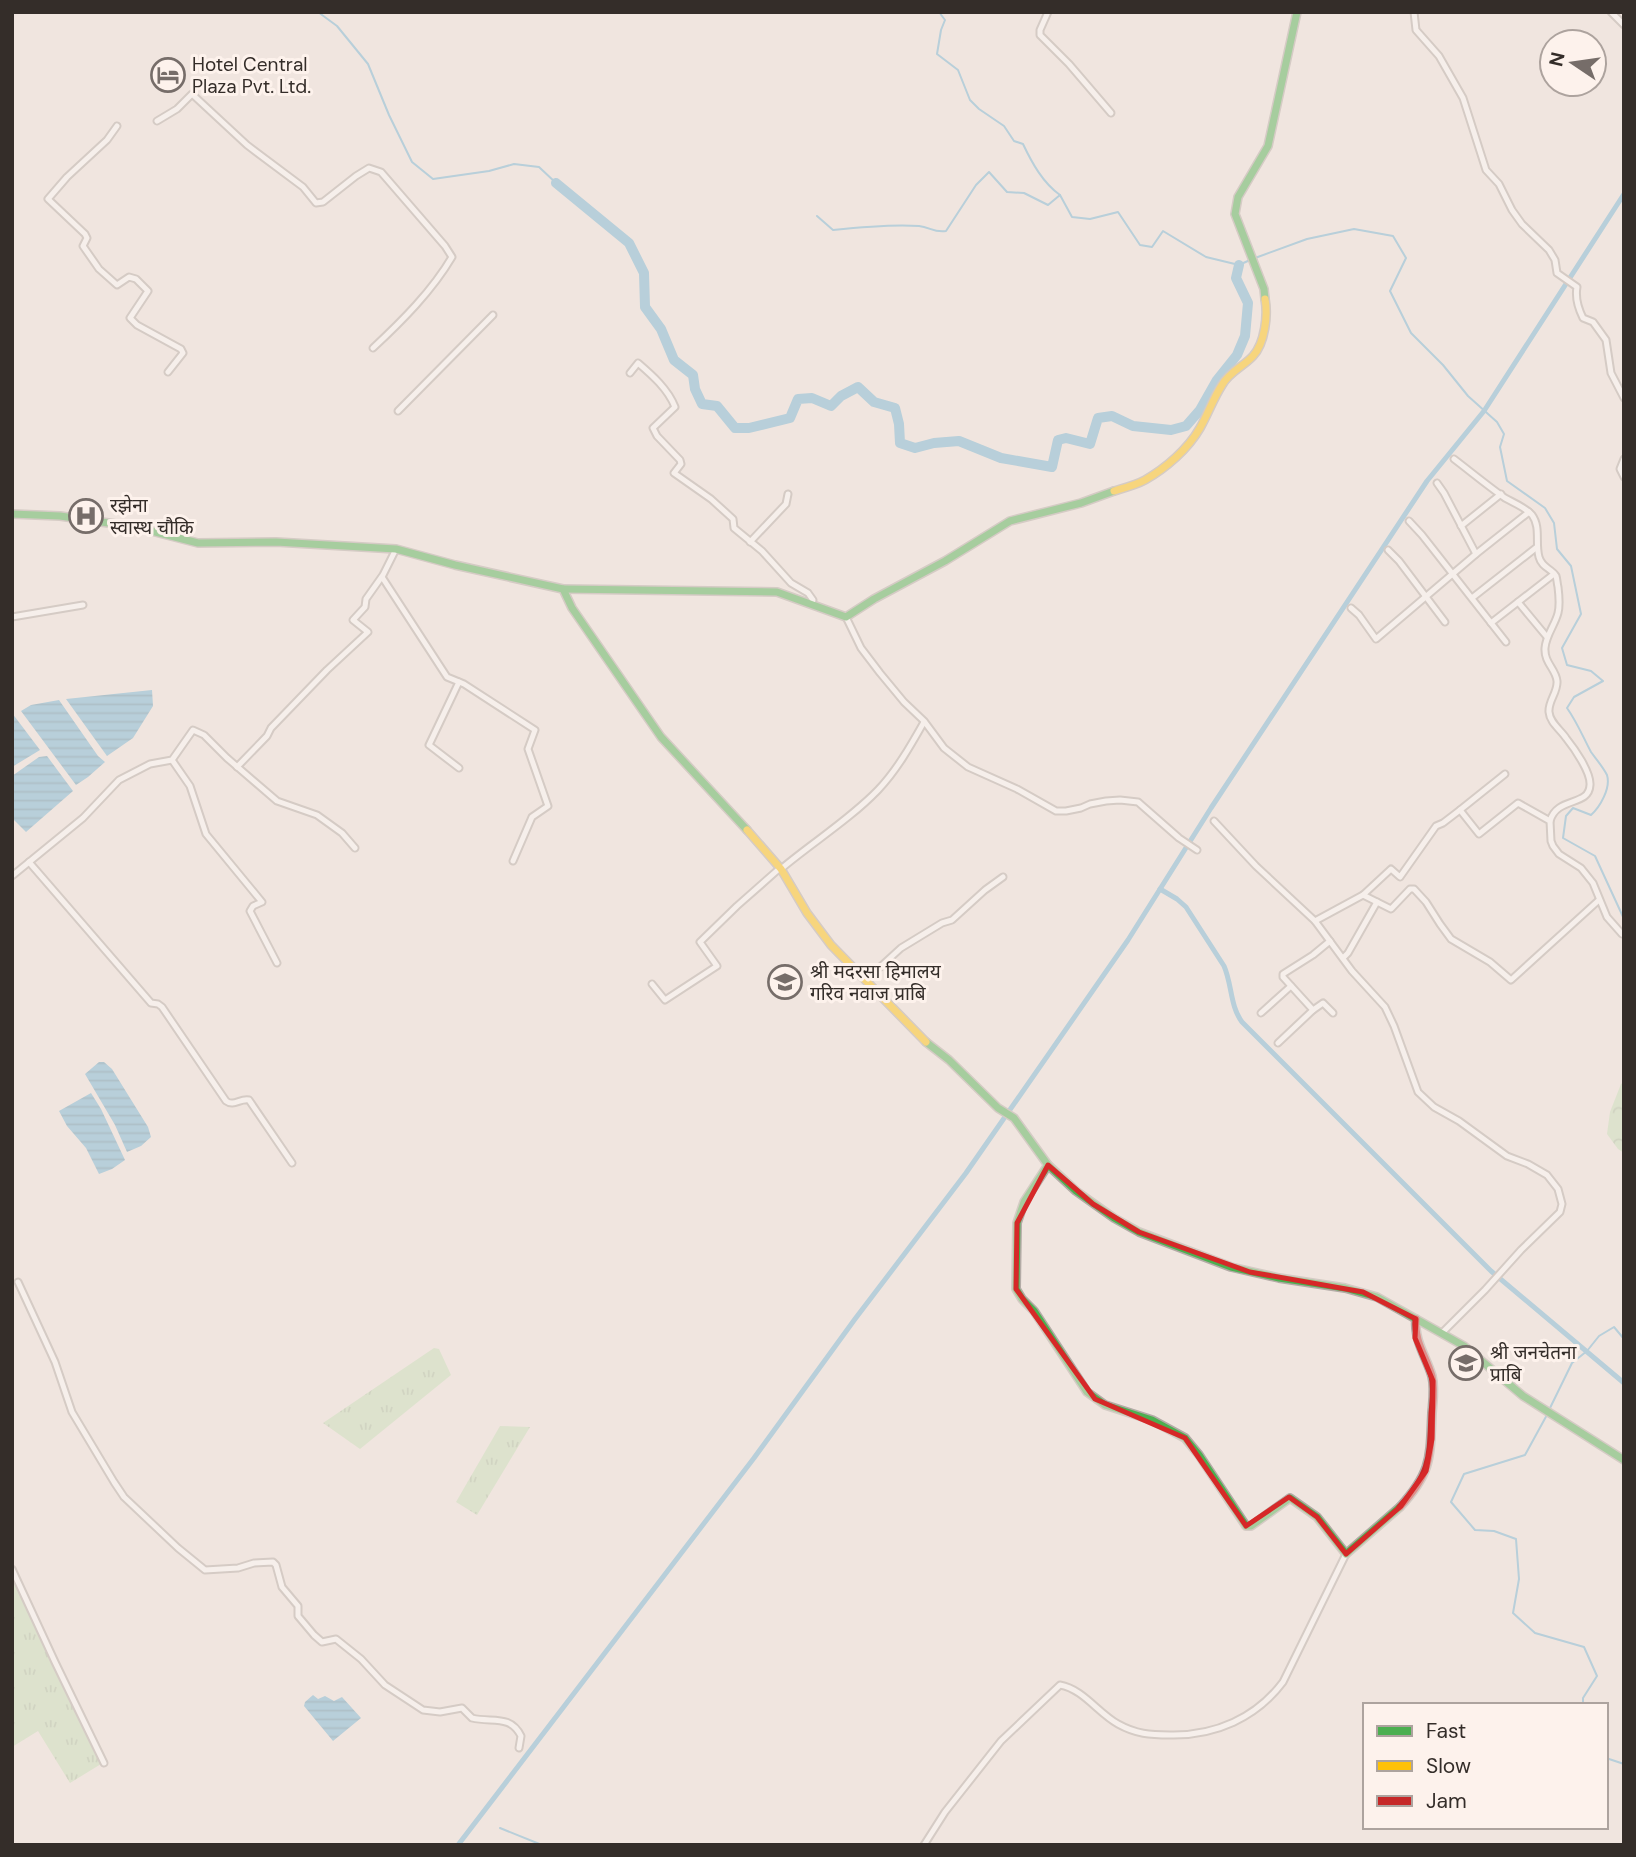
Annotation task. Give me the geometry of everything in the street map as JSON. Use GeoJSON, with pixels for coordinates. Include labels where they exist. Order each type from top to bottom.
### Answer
{"type":"FeatureCollection","features":[{"type":"Feature","properties":{"kind":"street"},"geometry":{"type":"LineString","coordinates":[[1048,12],[1040,35],[1111,113]]}},
{"type":"Feature","properties":{"kind":"street"},"geometry":{"type":"LineString","coordinates":[[846,617],[1010,521],[1081,503],[1143,481],[1162,469],[1188,445],[1199,430],[1222,384],[1232,371],[1252,357],[1258,349],[1264,329],[1267,310],[1264,289],[1235,205],[1238,195],[1262,160],[1268,146],[1297,12]]}},
{"type":"Feature","properties":{"kind":"street"},"geometry":{"type":"LineString","coordinates":[[1413,12],[1416,30],[1439,56],[1463,97],[1486,170],[1499,184],[1522,224],[1549,250],[1558,273],[1577,287],[1580,312],[1583,318],[1593,322],[1605,340],[1611,373],[1624,398]]}},
{"type":"Feature","properties":{"kind":"street"},"geometry":{"type":"LineString","coordinates":[[1611,12],[1624,25]]}},
{"type":"Feature","properties":{"kind":"street"},"geometry":{"type":"LineString","coordinates":[[157,121],[192,94],[247,145],[303,187],[316,203],[323,202],[369,168],[380,172],[452,257],[426,293],[373,348]]}},
{"type":"Feature","properties":{"kind":"street"},"geometry":{"type":"LineString","coordinates":[[117,125],[107,140],[67,177],[48,199],[85,234],[87,238],[83,246],[99,269],[117,285],[129,277],[136,279],[148,291],[130,318],[137,325],[181,349],[183,353],[168,372]]}},
{"type":"Feature","properties":{"kind":"street"},"geometry":{"type":"LineString","coordinates":[[398,411],[493,315]]}},
{"type":"Feature","properties":{"kind":"street"},"geometry":{"type":"LineString","coordinates":[[630,373],[638,363],[673,402],[675,407],[653,428],[657,436],[680,460],[681,464],[674,473],[711,499],[733,519],[734,528],[775,564],[791,583],[808,593],[813,600],[812,604]]}},
{"type":"Feature","properties":{"kind":"street"},"geometry":{"type":"LineString","coordinates":[[1454,459],[1529,512],[1536,524],[1540,561],[1556,576],[1558,614],[1547,637],[1545,654],[1547,664],[1557,679],[1557,688],[1550,702],[1550,715],[1577,755],[1590,781],[1590,788],[1585,797],[1559,807],[1553,813],[1550,821],[1550,841],[1559,854],[1581,868],[1593,883],[1607,917],[1622,934]]}},
{"type":"Feature","properties":{"kind":"street"},"geometry":{"type":"LineString","coordinates":[[1624,459],[1620,466],[1624,477]]}},
{"type":"Feature","properties":{"kind":"street"},"geometry":{"type":"LineString","coordinates":[[1437,483],[1476,554]]}},
{"type":"Feature","properties":{"kind":"street"},"geometry":{"type":"LineString","coordinates":[[750,541],[786,504],[788,494]]}},
{"type":"Feature","properties":{"kind":"street"},"geometry":{"type":"LineString","coordinates":[[1461,526],[1501,494]]}},
{"type":"Feature","properties":{"kind":"street"},"geometry":{"type":"LineString","coordinates":[[1351,608],[1376,639],[1452,573],[1529,512]]}},
{"type":"Feature","properties":{"kind":"street"},"geometry":{"type":"LineString","coordinates":[[12,514],[60,516],[136,527],[198,542],[276,542],[396,550],[563,589],[777,592],[846,617],[862,648],[880,673],[944,748],[968,767],[1029,795],[1056,811],[1106,801],[1138,802],[1195,849]]}},
{"type":"Feature","properties":{"kind":"street"},"geometry":{"type":"LineString","coordinates":[[1409,521],[1506,642]]}},
{"type":"Feature","properties":{"kind":"street"},"geometry":{"type":"LineString","coordinates":[[1472,598],[1537,547]]}},
{"type":"Feature","properties":{"kind":"street"},"geometry":{"type":"LineString","coordinates":[[237,766],[327,670],[368,632],[353,620],[365,607],[366,599],[382,577],[396,550]]}},
{"type":"Feature","properties":{"kind":"street"},"geometry":{"type":"LineString","coordinates":[[1388,550],[1445,622]]}},
{"type":"Feature","properties":{"kind":"street"},"geometry":{"type":"LineString","coordinates":[[1491,623],[1554,575]]}},
{"type":"Feature","properties":{"kind":"street"},"geometry":{"type":"LineString","coordinates":[[382,577],[447,677],[489,699],[535,730],[528,749],[548,806],[532,817],[513,861]]}},
{"type":"Feature","properties":{"kind":"street"},"geometry":{"type":"LineString","coordinates":[[563,589],[579,619],[661,737],[780,869],[815,925],[831,945],[925,1041],[949,1060],[998,1108],[1014,1118],[1048,1165],[1076,1192],[1139,1232],[1175,1247],[1250,1272],[1363,1292],[1377,1297],[1464,1346],[1523,1396],[1624,1460]]}},
{"type":"Feature","properties":{"kind":"street"},"geometry":{"type":"LineString","coordinates":[[1518,602],[1547,637]]}},
{"type":"Feature","properties":{"kind":"street"},"geometry":{"type":"LineString","coordinates":[[12,617],[83,605]]}},
{"type":"Feature","properties":{"kind":"street"},"geometry":{"type":"LineString","coordinates":[[459,682],[429,745],[459,768]]}},
{"type":"Feature","properties":{"kind":"street"},"geometry":{"type":"LineString","coordinates":[[652,984],[665,1000],[717,966],[700,942],[780,869],[846,819],[880,788],[924,722]]}},
{"type":"Feature","properties":{"kind":"street"},"geometry":{"type":"LineString","coordinates":[[12,876],[83,818],[119,780],[150,764],[172,760],[193,730],[204,735],[277,801],[317,815],[341,833],[355,848]]}},
{"type":"Feature","properties":{"kind":"street"},"geometry":{"type":"LineString","coordinates":[[172,760],[190,786],[206,834],[262,902],[253,906],[250,911],[277,963]]}},
{"type":"Feature","properties":{"kind":"street"},"geometry":{"type":"LineString","coordinates":[[1315,921],[1363,895],[1391,869],[1400,877],[1436,826],[1505,774]]}},
{"type":"Feature","properties":{"kind":"street"},"geometry":{"type":"LineString","coordinates":[[1460,810],[1479,834],[1518,803],[1550,821]]}},
{"type":"Feature","properties":{"kind":"street"},"geometry":{"type":"LineString","coordinates":[[1214,821],[1256,866],[1315,921],[1352,971],[1385,1007],[1418,1092],[1434,1107],[1459,1121],[1507,1156],[1547,1175],[1558,1189],[1562,1204],[1560,1213],[1442,1333]]}},
{"type":"Feature","properties":{"kind":"street"},"geometry":{"type":"LineString","coordinates":[[29,862],[152,1003],[162,1007],[226,1101],[233,1104],[244,1099],[249,1100],[292,1163]]}},
{"type":"Feature","properties":{"kind":"street"},"geometry":{"type":"LineString","coordinates":[[866,980],[901,948],[942,923],[952,920],[1003,877]]}},
{"type":"Feature","properties":{"kind":"street"},"geometry":{"type":"LineString","coordinates":[[1363,895],[1391,909],[1405,892],[1413,889],[1426,902],[1451,939],[1490,962],[1511,980],[1599,900]]}},
{"type":"Feature","properties":{"kind":"street"},"geometry":{"type":"LineString","coordinates":[[1343,958],[1377,902]]}},
{"type":"Feature","properties":{"kind":"street"},"geometry":{"type":"LineString","coordinates":[[1313,1010],[1283,977],[1285,971],[1313,955],[1330,941]]}},
{"type":"Feature","properties":{"kind":"street"},"geometry":{"type":"LineString","coordinates":[[1261,1013],[1291,986]]}},
{"type":"Feature","properties":{"kind":"street"},"geometry":{"type":"LineString","coordinates":[[1278,1043],[1323,1003],[1333,1013]]}},
{"type":"Feature","properties":{"kind":"street"},"geometry":{"type":"LineString","coordinates":[[1048,1165],[1024,1202],[1017,1223],[1016,1289],[1034,1311],[1076,1377],[1095,1399],[1105,1405],[1152,1420],[1185,1438],[1246,1526],[1251,1526],[1290,1498],[1317,1517],[1346,1553]]}},
{"type":"Feature","properties":{"kind":"street"},"geometry":{"type":"LineString","coordinates":[[18,1282],[59,1370],[72,1412],[106,1470],[124,1497],[178,1548],[205,1570],[273,1562],[282,1587],[298,1606],[298,1616],[322,1642],[336,1639],[361,1659],[385,1685],[424,1710],[440,1712],[462,1708],[472,1718],[512,1724],[522,1735],[519,1748]]}},
{"type":"Feature","properties":{"kind":"street"},"geometry":{"type":"LineString","coordinates":[[924,1845],[945,1812],[1001,1741],[1060,1685],[1072,1689],[1115,1723],[1141,1734],[1192,1735],[1212,1731],[1237,1721],[1274,1694],[1283,1682],[1346,1553],[1401,1506],[1426,1471],[1432,1439],[1433,1381],[1415,1338],[1416,1319]]}},
{"type":"Feature","properties":{"kind":"street"},"geometry":{"type":"LineString","coordinates":[[12,1569],[104,1763]]}},
{"type":"Feature","properties":{"kind":"highlighted area"},"geometry":{"type":"Polygon","coordinates":[[[1048,1165],[1093,1204],[1139,1232],[1250,1272],[1363,1292],[1416,1319],[1415,1338],[1433,1381],[1432,1439],[1426,1471],[1401,1506],[1346,1554],[1317,1517],[1289,1497],[1246,1526],[1185,1438],[1095,1399],[1016,1289],[1017,1223],[1048,1165]]]}},
{"type":"Feature","properties":{"kind":"green space"},"geometry":{"type":"Polygon","coordinates":[[[1624,1082],[1624,1153],[1607,1134],[1610,1112],[1624,1082]]]}},
{"type":"Feature","properties":{"kind":"green space"},"geometry":{"type":"Polygon","coordinates":[[[434,1348],[439,1349],[451,1375],[360,1449],[323,1423],[434,1348]]]}},
{"type":"Feature","properties":{"kind":"green space"},"geometry":{"type":"Polygon","coordinates":[[[500,1426],[530,1427],[477,1515],[456,1502],[500,1426]]]}},
{"type":"Feature","properties":{"kind":"green space"},"geometry":{"type":"Polygon","coordinates":[[[12,1576],[101,1764],[70,1783],[38,1731],[12,1747],[12,1576]]]}},
{"type":"Feature","properties":{"kind":"water"},"geometry":{"type":"Polygon","coordinates":[[[152,690],[153,706],[133,738],[107,756],[66,699],[152,690]]]}},
{"type":"Feature","properties":{"kind":"water"},"geometry":{"type":"Polygon","coordinates":[[[59,700],[105,762],[76,785],[21,711],[31,705],[59,700]]]}},
{"type":"Feature","properties":{"kind":"water"},"geometry":{"type":"Polygon","coordinates":[[[12,713],[40,750],[12,767],[12,713]]]}},
{"type":"Feature","properties":{"kind":"water"},"geometry":{"type":"Polygon","coordinates":[[[47,756],[73,791],[26,832],[12,818],[12,776],[39,757],[47,756]]]}},
{"type":"Feature","properties":{"kind":"water"},"geometry":{"type":"Polygon","coordinates":[[[99,1062],[104,1062],[112,1069],[148,1127],[151,1137],[141,1146],[127,1152],[115,1125],[85,1074],[99,1062]]]}},
{"type":"Feature","properties":{"kind":"water"},"geometry":{"type":"Polygon","coordinates":[[[91,1093],[125,1160],[99,1174],[86,1148],[67,1126],[59,1111],[91,1093]]]}},
{"type":"Feature","properties":{"kind":"water"},"geometry":{"type":"Polygon","coordinates":[[[313,1695],[318,1699],[325,1696],[334,1701],[342,1697],[361,1718],[333,1741],[304,1706],[313,1695]]]}},
{"type":"Feature","properties":{"kind":"waterway"},"geometry":{"type":"LineString","coordinates":[[318,12],[337,26],[368,64],[412,162],[433,179],[489,171],[514,164],[539,167],[556,183]]}},
{"type":"Feature","properties":{"kind":"waterway"},"geometry":{"type":"LineString","coordinates":[[939,12],[945,20],[937,54],[958,70],[970,100],[1004,126],[1014,141],[1023,144],[1043,179],[1060,195]]}},
{"type":"Feature","properties":{"kind":"waterway"},"geometry":{"type":"LineString","coordinates":[[817,216],[833,230],[898,225],[946,231],[976,185],[989,172],[1007,192],[1024,193],[1048,205],[1060,195],[1072,217],[1090,219],[1118,212],[1140,245],[1152,247],[1163,231],[1206,257],[1239,265],[1250,260]]}},
{"type":"Feature","properties":{"kind":"waterway"},"geometry":{"type":"LineString","coordinates":[[556,183],[629,243],[644,273],[645,307],[661,329],[674,360],[693,375],[695,389],[702,404],[717,406],[735,428],[749,428],[790,418],[798,399],[812,398],[831,406],[841,396],[858,387],[874,402],[895,408],[900,443],[915,448],[959,441],[1001,458],[1052,467],[1058,440],[1066,438],[1090,444],[1098,418],[1112,416],[1133,426],[1171,430],[1186,426],[1237,355],[1245,336],[1248,303],[1236,278],[1239,265]]}},
{"type":"Feature","properties":{"kind":"waterway"},"geometry":{"type":"LineString","coordinates":[[458,1845],[754,1458],[966,1173],[1128,940],[1211,808],[1427,481],[1484,411],[1624,194]]}},
{"type":"Feature","properties":{"kind":"waterway"},"geometry":{"type":"LineString","coordinates":[[1255,258],[1307,239],[1354,229],[1393,236],[1406,258],[1390,291],[1411,333],[1443,365],[1468,396],[1497,422],[1504,434],[1500,447],[1507,481],[1545,508],[1554,523],[1557,549],[1571,566],[1581,614],[1562,648],[1567,665],[1591,671],[1603,681],[1574,697],[1567,708],[1608,780],[1604,797],[1591,815],[1573,808],[1566,816],[1563,838],[1595,856],[1624,919]]}},
{"type":"Feature","properties":{"kind":"waterway"},"geometry":{"type":"LineString","coordinates":[[1160,889],[1186,907],[1224,966],[1235,1009],[1242,1022],[1491,1271],[1624,1383]]}},
{"type":"Feature","properties":{"kind":"waterway"},"geometry":{"type":"LineString","coordinates":[[1550,1408],[1572,1363],[1587,1351],[1599,1336],[1614,1327],[1624,1339]]}},
{"type":"Feature","properties":{"kind":"waterway"},"geometry":{"type":"LineString","coordinates":[[1548,1413],[1525,1455],[1464,1474],[1451,1502],[1475,1530],[1494,1531],[1516,1539],[1519,1579],[1513,1613],[1535,1633],[1584,1647],[1597,1676],[1583,1698],[1583,1703]]}},
{"type":"Feature","properties":{"kind":"waterway"},"geometry":{"type":"LineString","coordinates":[[1608,1759],[1624,1764]]}},
{"type":"Feature","properties":{"kind":"waterway"},"geometry":{"type":"LineString","coordinates":[[500,1828],[542,1845]]}},
{"type":"Feature","properties":{"kind":"traffic: fast"},"geometry":{"type":"LineString","coordinates":[[1265,299],[1264,289],[1235,214],[1238,197],[1268,146],[1297,12]]}},
{"type":"Feature","properties":{"kind":"traffic: fast"},"geometry":{"type":"LineString","coordinates":[[563,589],[777,592],[846,617],[1010,521],[1081,503],[1114,491]]}},
{"type":"Feature","properties":{"kind":"traffic: fast"},"geometry":{"type":"LineString","coordinates":[[12,514],[60,516],[136,527],[198,543],[276,542],[396,549],[563,589],[572,608],[661,737],[747,830]]}},
{"type":"Feature","properties":{"kind":"traffic: fast"},"geometry":{"type":"LineString","coordinates":[[926,1042],[949,1060],[998,1108],[1014,1118],[1048,1165],[1076,1191],[1114,1218],[1139,1232],[1231,1267],[1279,1278],[1345,1288],[1377,1297],[1464,1346],[1523,1396],[1624,1460]]}},
{"type":"Feature","properties":{"kind":"traffic: fast"},"geometry":{"type":"LineString","coordinates":[[1048,1165],[1024,1202],[1017,1223],[1016,1289],[1034,1311],[1087,1392],[1105,1405],[1152,1420],[1185,1438],[1246,1526],[1251,1526],[1290,1498],[1317,1517],[1346,1554],[1400,1507]]}},
{"type":"Feature","properties":{"kind":"traffic: slow"},"geometry":{"type":"LineString","coordinates":[[1114,491],[1153,475],[1189,443],[1200,428],[1225,380],[1257,350],[1265,329],[1265,299]]}},
{"type":"Feature","properties":{"kind":"traffic: slow"},"geometry":{"type":"LineString","coordinates":[[747,830],[781,869],[807,913],[831,945],[926,1042]]}},
{"type":"Feature","properties":{"kind":"traffic: jam"},"geometry":{"type":"LineString","coordinates":[[1400,1507],[1424,1474],[1431,1442],[1433,1381],[1419,1341],[1416,1319]]}},
{"type":"Feature","properties":{"kind":"place","name":"Hotel Central Plaza Pvt. Ltd."},"geometry":{"type":"Point","coordinates":[168,75]}},
{"type":"Feature","properties":{"kind":"place","name":"रझेना स्वास्थ चौकि"},"geometry":{"type":"Point","coordinates":[86,516]}},
{"type":"Feature","properties":{"kind":"place","name":"श्री मदरसा हिमालय गरिव नवाज प्राबि"},"geometry":{"type":"Point","coordinates":[785,982]}},
{"type":"Feature","properties":{"kind":"place","name":"श्री जनचेतना प्राबि"},"geometry":{"type":"Point","coordinates":[1466,1363]}}]}
